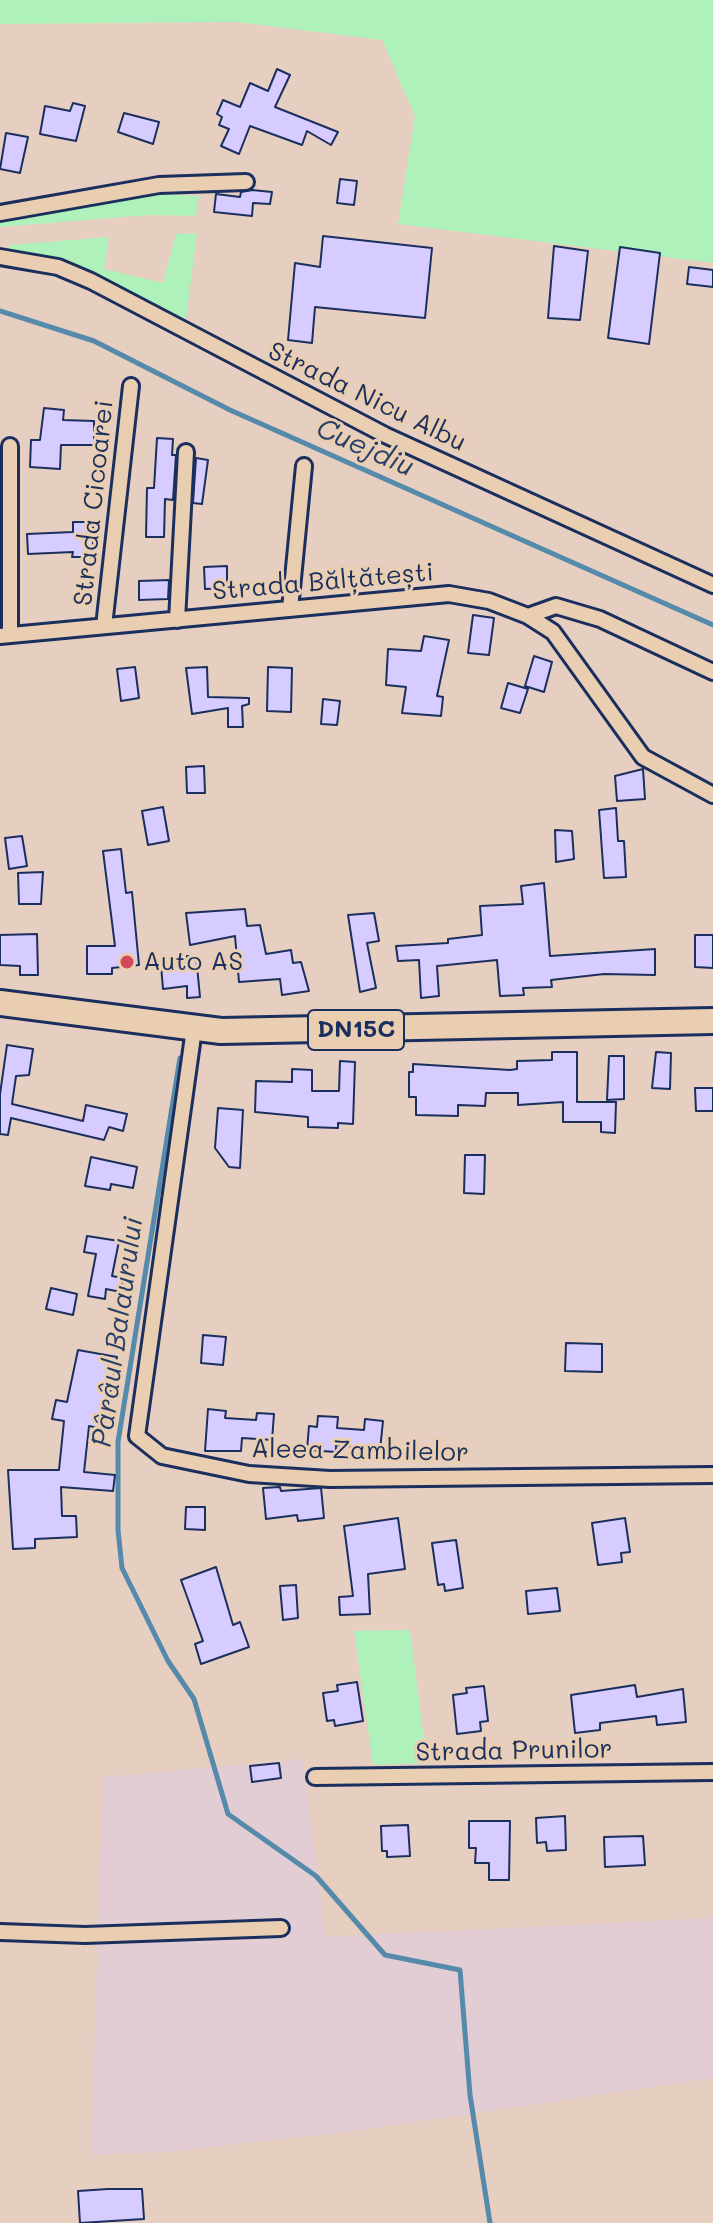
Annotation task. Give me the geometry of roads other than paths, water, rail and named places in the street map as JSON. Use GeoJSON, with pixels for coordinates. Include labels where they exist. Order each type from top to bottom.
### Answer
{"type":"FeatureCollection","features":[{"type":"Feature","properties":{"kind":"main road","name":"DN15C"},"geometry":{"type":"LineString","coordinates":[[0,1003],[194,1029],[310,1031],[713,1021]]}},
{"type":"Feature","properties":{"kind":"street"},"geometry":{"type":"LineString","coordinates":[[0,213],[159,185],[246,182]]}},
{"type":"Feature","properties":{"kind":"street","name":"Strada Nicu Albu"},"geometry":{"type":"LineString","coordinates":[[0,257],[58,267],[91,281],[385,435],[713,585]]}},
{"type":"Feature","properties":{"kind":"street","name":"Strada Cicoarei"},"geometry":{"type":"LineString","coordinates":[[104,626],[131,386]]}},
{"type":"Feature","properties":{"kind":"street"},"geometry":{"type":"LineString","coordinates":[[5,636],[10,446]]}},
{"type":"Feature","properties":{"kind":"street"},"geometry":{"type":"LineString","coordinates":[[177,620],[186,452]]}},
{"type":"Feature","properties":{"kind":"street"},"geometry":{"type":"LineString","coordinates":[[290,609],[304,466]]}},
{"type":"Feature","properties":{"kind":"street","name":"Strada Bălțătești"},"geometry":{"type":"LineString","coordinates":[[5,636],[449,594],[489,601],[528,616],[553,632],[606,704],[621,732],[643,757],[713,795]]}},
{"type":"Feature","properties":{"kind":"street"},"geometry":{"type":"LineString","coordinates":[[528,616],[556,606],[600,619],[713,672]]}},
{"type":"Feature","properties":{"kind":"street","name":"Aleea Zambilelor"},"geometry":{"type":"LineString","coordinates":[[194,1029],[137,1436],[162,1456],[249,1474],[330,1479],[713,1475]]}},
{"type":"Feature","properties":{"kind":"street","name":"Strada Prunilor"},"geometry":{"type":"LineString","coordinates":[[315,1777],[713,1772]]}},
{"type":"Feature","properties":{"kind":"street"},"geometry":{"type":"LineString","coordinates":[[0,1932],[85,1935],[281,1928]]}},
{"type":"Feature","properties":{"kind":"waterway","name":"Cuejdiu"},"geometry":{"type":"LineString","coordinates":[[0,311],[94,341],[230,410],[713,625]]}},
{"type":"Feature","properties":{"kind":"waterway","name":"Pârâul Balaurului"},"geometry":{"type":"LineString","coordinates":[[180,1058],[118,1442],[118,1530],[122,1568],[168,1661],[194,1699],[228,1814],[316,1876],[385,1955],[460,1970],[470,2095],[490,2223]]}},
{"type":"Feature","properties":{"kind":"place","name":"Auto AS"},"geometry":{"type":"Point","coordinates":[127,962]}}]}
